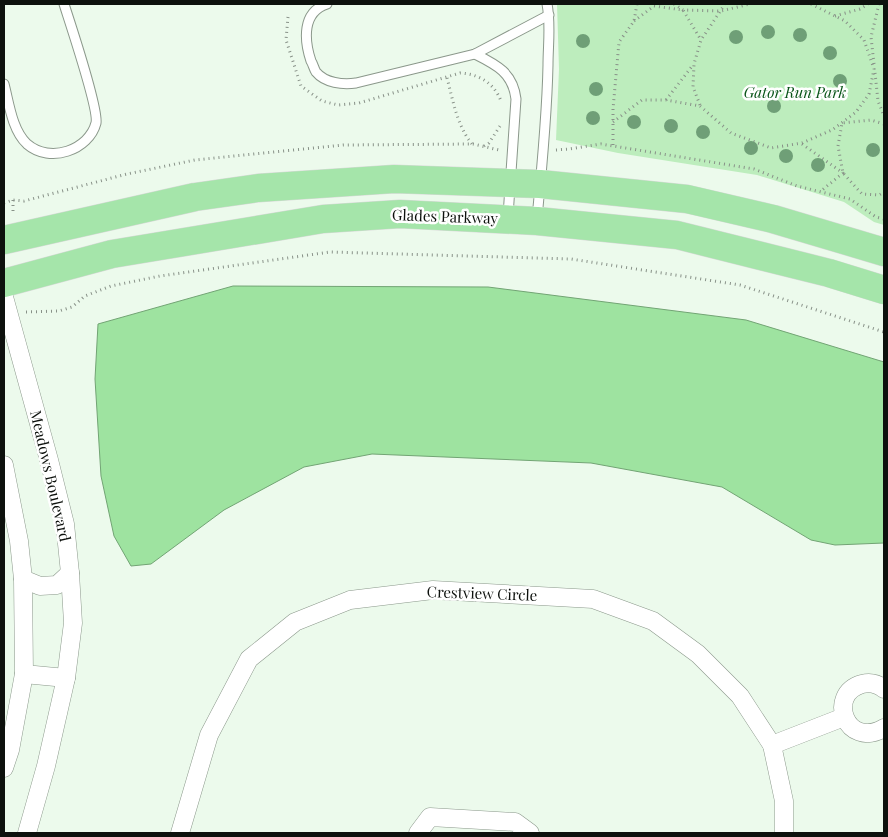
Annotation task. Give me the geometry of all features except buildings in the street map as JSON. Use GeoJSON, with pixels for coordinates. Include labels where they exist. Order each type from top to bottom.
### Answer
{"type":"FeatureCollection","features":[{"type":"Feature","properties":{"kind":"main road"},"geometry":{"type":"LineString","coordinates":[[4,240],[195,197],[258,188],[394,179],[511,182],[686,199],[773,219],[884,252]]}},
{"type":"Feature","properties":{"kind":"main road","name":"Glades Parkway"},"geometry":{"type":"LineString","coordinates":[[4,283],[112,254],[324,219],[400,214],[536,221],[677,235],[829,273],[884,290]]}},
{"type":"Feature","properties":{"kind":"street","name":"Meadows Boulevard"},"geometry":{"type":"LineString","coordinates":[[4,297],[65,524],[73,623],[66,678],[46,766],[27,833]]}},
{"type":"Feature","properties":{"kind":"street"},"geometry":{"type":"LineString","coordinates":[[4,465],[19,541],[23,579],[24,674],[10,750],[4,768]]}},
{"type":"Feature","properties":{"kind":"street"},"geometry":{"type":"LineString","coordinates":[[23,579],[40,586],[58,585],[70,572]]}},
{"type":"Feature","properties":{"kind":"street","name":"Crestview Circle"},"geometry":{"type":"LineString","coordinates":[[180,833],[209,735],[249,659],[295,622],[350,600],[433,590],[593,600],[653,621],[698,654],[740,696],[772,745],[784,801],[784,833]]}},
{"type":"Feature","properties":{"kind":"street"},"geometry":{"type":"LineString","coordinates":[[24,674],[66,678]]}},
{"type":"Feature","properties":{"kind":"street"},"geometry":{"type":"LineString","coordinates":[[884,689],[875,684],[867,683],[852,688],[844,702],[844,718],[854,730],[870,734],[884,728]]}},
{"type":"Feature","properties":{"kind":"street"},"geometry":{"type":"LineString","coordinates":[[772,745],[844,718]]}},
{"type":"Feature","properties":{"kind":"street"},"geometry":{"type":"LineString","coordinates":[[418,833],[430,817],[515,822],[530,833]]}},
{"type":"Feature","properties":{"kind":"lane"},"geometry":{"type":"LineString","coordinates":[[4,84],[16,128],[27,144],[41,152],[55,154],[76,149],[90,135],[96,121],[93,104],[64,4]]}},
{"type":"Feature","properties":{"kind":"lane"},"geometry":{"type":"LineString","coordinates":[[328,4],[322,5],[310,17],[306,33],[307,49],[316,72],[330,81],[343,85],[475,54],[549,16]]}},
{"type":"Feature","properties":{"kind":"lane"},"geometry":{"type":"LineString","coordinates":[[536,221],[544,150],[549,16],[547,4]]}},
{"type":"Feature","properties":{"kind":"lane"},"geometry":{"type":"LineString","coordinates":[[475,54],[494,64],[507,76],[514,87],[516,99],[508,220]]}},
{"type":"Feature","properties":{"kind":"path"},"geometry":{"type":"LineString","coordinates":[[634,21],[637,4]]}},
{"type":"Feature","properties":{"kind":"path"},"geometry":{"type":"LineString","coordinates":[[674,4],[683,10],[701,40]]}},
{"type":"Feature","properties":{"kind":"path"},"geometry":{"type":"LineString","coordinates":[[725,4],[701,40],[694,64],[693,87],[700,106],[732,133],[770,148],[802,143],[832,130],[856,112],[869,94],[874,69],[864,40],[845,20],[811,4]]}},
{"type":"Feature","properties":{"kind":"path"},"geometry":{"type":"LineString","coordinates":[[613,145],[619,42],[634,21],[654,6],[683,10],[721,11],[750,4]]}},
{"type":"Feature","properties":{"kind":"path"},"geometry":{"type":"LineString","coordinates":[[835,16],[860,9],[868,4]]}},
{"type":"Feature","properties":{"kind":"path"},"geometry":{"type":"LineString","coordinates":[[879,4],[871,37],[878,101],[884,116]]}},
{"type":"Feature","properties":{"kind":"path"},"geometry":{"type":"LineString","coordinates":[[666,100],[694,64]]}},
{"type":"Feature","properties":{"kind":"path"},"geometry":{"type":"LineString","coordinates":[[473,144],[465,136],[458,119],[447,78],[460,74],[480,77],[491,84],[503,106]]}},
{"type":"Feature","properties":{"kind":"path"},"geometry":{"type":"LineString","coordinates":[[613,122],[642,100],[666,100],[700,106]]}},
{"type":"Feature","properties":{"kind":"path"},"geometry":{"type":"LineString","coordinates":[[483,147],[499,129],[502,119]]}},
{"type":"Feature","properties":{"kind":"path"},"geometry":{"type":"LineString","coordinates":[[842,122],[871,120],[884,124]]}},
{"type":"Feature","properties":{"kind":"path"},"geometry":{"type":"LineString","coordinates":[[842,122],[838,146],[843,173]]}},
{"type":"Feature","properties":{"kind":"path"},"geometry":{"type":"LineString","coordinates":[[802,143],[843,173],[862,194],[879,195],[884,192]]}},
{"type":"Feature","properties":{"kind":"path"},"geometry":{"type":"LineString","coordinates":[[4,203],[12,200],[24,201],[195,160],[343,145],[473,144],[513,151]]}},
{"type":"Feature","properties":{"kind":"path"},"geometry":{"type":"LineString","coordinates":[[544,150],[569,150],[601,144],[613,145],[754,168],[797,186],[850,199],[876,217],[884,219]]}},
{"type":"Feature","properties":{"kind":"path"},"geometry":{"type":"LineString","coordinates":[[821,192],[843,173]]}},
{"type":"Feature","properties":{"kind":"path"},"geometry":{"type":"LineString","coordinates":[[26,312],[59,311],[72,307],[85,296],[111,286],[160,276],[330,252],[571,259],[740,285],[884,332]]}},
{"type":"Feature","properties":{"kind":"green space","name":"Gator Run Park"},"geometry":{"type":"Polygon","coordinates":[[[557,4],[884,4],[884,225],[874,222],[844,202],[757,175],[618,153],[556,140],[559,69],[557,4]]]}},
{"type":"Feature","properties":{"kind":"shaded area"},"geometry":{"type":"Polygon","coordinates":[[[233,286],[488,287],[746,320],[884,362],[884,543],[835,545],[811,540],[722,487],[591,463],[372,454],[304,467],[224,510],[151,564],[131,566],[114,536],[101,476],[95,379],[98,324],[233,286]]]}}]}
